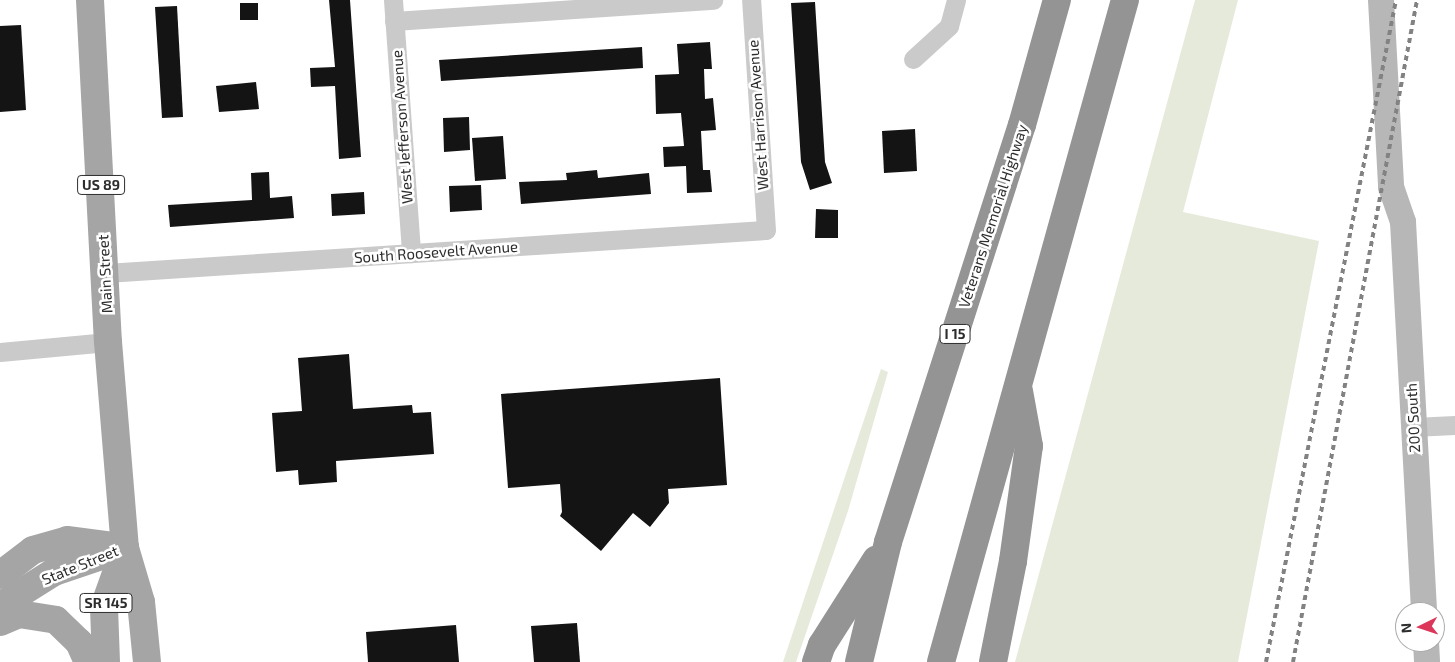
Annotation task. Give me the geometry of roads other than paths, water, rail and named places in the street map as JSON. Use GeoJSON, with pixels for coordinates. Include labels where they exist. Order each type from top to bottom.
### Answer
{"type":"FeatureCollection","features":[{"type":"Feature","properties":{"kind":"highway","name":"Veterans Memorial Highway"},"geometry":{"type":"LineString","coordinates":[[859,662],[888,542],[1022,125],[1058,0]]}},
{"type":"Feature","properties":{"kind":"highway"},"geometry":{"type":"LineString","coordinates":[[942,662],[1125,0]]}},
{"type":"Feature","properties":{"kind":"highway"},"geometry":{"type":"LineString","coordinates":[[993,662],[1013,561],[1029,446],[1018,382]]}},
{"type":"Feature","properties":{"kind":"highway"},"geometry":{"type":"LineString","coordinates":[[816,662],[822,644],[888,542]]}},
{"type":"Feature","properties":{"kind":"main road","name":"Main Street"},"geometry":{"type":"LineString","coordinates":[[90,0],[106,273],[108,342],[125,548],[141,602],[147,662]]}},
{"type":"Feature","properties":{"kind":"main road","name":"State Street"},"geometry":{"type":"LineString","coordinates":[[0,576],[33,550],[67,540],[125,548]]}},
{"type":"Feature","properties":{"kind":"main road","name":"Main Street"},"geometry":{"type":"LineString","coordinates":[[106,662],[104,607],[125,548]]}},
{"type":"Feature","properties":{"kind":"main road","name":"State Street"},"geometry":{"type":"LineString","coordinates":[[0,606],[54,572],[125,548]]}},
{"type":"Feature","properties":{"kind":"main road"},"geometry":{"type":"LineString","coordinates":[[0,622],[19,614],[56,620],[79,642],[88,662]]}},
{"type":"Feature","properties":{"kind":"street","name":"West Jefferson Avenue"},"geometry":{"type":"LineString","coordinates":[[393,0],[410,253]]}},
{"type":"Feature","properties":{"kind":"street"},"geometry":{"type":"LineString","coordinates":[[394,21],[713,0]]}},
{"type":"Feature","properties":{"kind":"street","name":"West Harrison Avenue"},"geometry":{"type":"LineString","coordinates":[[750,0],[766,230]]}},
{"type":"Feature","properties":{"kind":"street"},"geometry":{"type":"LineString","coordinates":[[913,59],[949,26],[956,0]]}},
{"type":"Feature","properties":{"kind":"street","name":"200 South"},"geometry":{"type":"LineString","coordinates":[[1380,0],[1391,187],[1403,223]]}},
{"type":"Feature","properties":{"kind":"street","name":"200 South"},"geometry":{"type":"LineString","coordinates":[[1396,0],[1408,188],[1403,223],[1423,602]]}},
{"type":"Feature","properties":{"kind":"street","name":"South Roosevelt Avenue"},"geometry":{"type":"LineString","coordinates":[[106,273],[766,230]]}},
{"type":"Feature","properties":{"kind":"street"},"geometry":{"type":"LineString","coordinates":[[0,352],[108,342]]}},
{"type":"Feature","properties":{"kind":"street"},"geometry":{"type":"LineString","coordinates":[[1413,427],[1455,425]]}},
{"type":"Feature","properties":{"kind":"railway"},"geometry":{"type":"LineString","coordinates":[[1266,662],[1396,0]]}},
{"type":"Feature","properties":{"kind":"railway"},"geometry":{"type":"LineString","coordinates":[[1293,662],[1417,0]]}}]}
